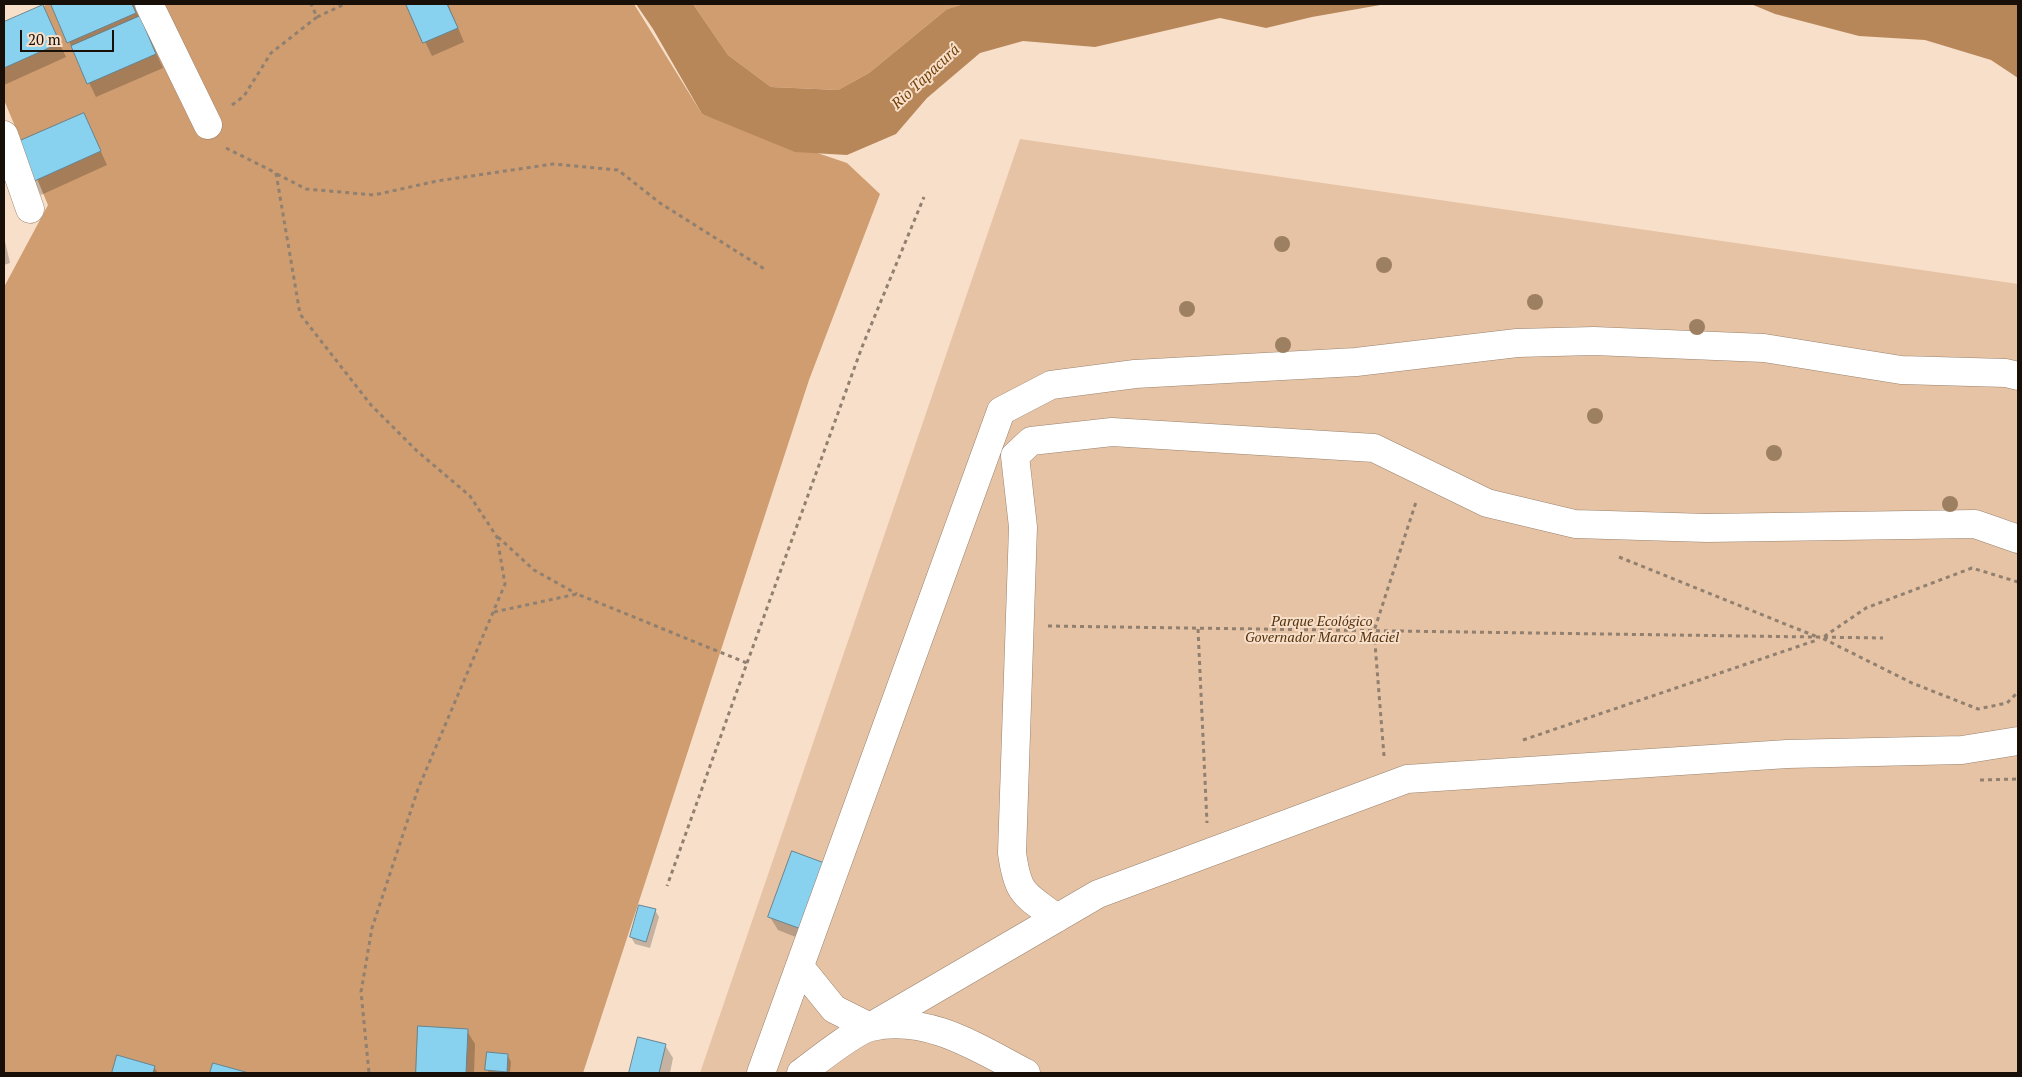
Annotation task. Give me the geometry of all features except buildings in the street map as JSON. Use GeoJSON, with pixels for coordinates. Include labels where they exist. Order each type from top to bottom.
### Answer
{"type":"FeatureCollection","features":[{"type":"Feature","properties":{"kind":"street"},"geometry":{"type":"LineString","coordinates":[[149,4],[208,124]]}},
{"type":"Feature","properties":{"kind":"street"},"geometry":{"type":"LineString","coordinates":[[4,136],[30,209]]}},
{"type":"Feature","properties":{"kind":"street"},"geometry":{"type":"LineString","coordinates":[[761,1073],[1001,411],[1051,385],[1136,374],[1356,362],[1517,343],[1594,341],[1764,348],[1901,370],[2018,376]]}},
{"type":"Feature","properties":{"kind":"street"},"geometry":{"type":"LineString","coordinates":[[1057,918],[1024,893],[1016,880],[1012,853],[1023,527],[1015,456],[1030,441],[1112,432],[1374,448],[1487,503],[1575,524],[1707,528],[1975,524],[2018,539]]}},
{"type":"Feature","properties":{"kind":"street"},"geometry":{"type":"LineString","coordinates":[[801,1073],[837,1047],[870,1027],[1098,894],[1208,851],[1407,779],[1787,754],[1962,750],[2018,741]]}},
{"type":"Feature","properties":{"kind":"street"},"geometry":{"type":"LineString","coordinates":[[800,967],[834,1009],[870,1027],[913,1024],[955,1036],[1026,1073]]}},
{"type":"Feature","properties":{"kind":"path"},"geometry":{"type":"LineString","coordinates":[[311,4],[317,17]]}},
{"type":"Feature","properties":{"kind":"path"},"geometry":{"type":"LineString","coordinates":[[345,4],[317,17],[270,53],[244,96],[208,124],[220,145],[306,189],[374,195],[437,181],[553,164],[618,170],[660,203],[766,270]]}},
{"type":"Feature","properties":{"kind":"path"},"geometry":{"type":"LineString","coordinates":[[276,173],[300,314],[371,405],[417,451],[470,496],[497,537],[534,570],[577,594],[747,663]]}},
{"type":"Feature","properties":{"kind":"path"},"geometry":{"type":"LineString","coordinates":[[668,886],[862,347],[924,197]]}},
{"type":"Feature","properties":{"kind":"path"},"geometry":{"type":"LineString","coordinates":[[1387,786],[1374,632],[1426,474]]}},
{"type":"Feature","properties":{"kind":"path"},"geometry":{"type":"LineString","coordinates":[[369,1073],[361,992],[372,928],[418,789],[505,584],[497,537]]}},
{"type":"Feature","properties":{"kind":"path"},"geometry":{"type":"LineString","coordinates":[[1614,554],[1822,638],[1912,683],[1978,709],[2007,703],[2018,692]]}},
{"type":"Feature","properties":{"kind":"path"},"geometry":{"type":"LineString","coordinates":[[1520,741],[1822,638],[1866,608],[1972,568],[2018,582]]}},
{"type":"Feature","properties":{"kind":"path"},"geometry":{"type":"LineString","coordinates":[[493,613],[577,594]]}},
{"type":"Feature","properties":{"kind":"path"},"geometry":{"type":"LineString","coordinates":[[1020,626],[1883,638]]}},
{"type":"Feature","properties":{"kind":"path"},"geometry":{"type":"LineString","coordinates":[[1198,628],[1208,851]]}},
{"type":"Feature","properties":{"kind":"green space","name":"Parque Ecológico Governador Marco Maciel"},"geometry":{"type":"Polygon","coordinates":[[[1020,139],[2018,284],[2018,1073],[700,1073],[1020,139]]]}},
{"type":"Feature","properties":{"kind":"shaded area"},"geometry":{"type":"Polygon","coordinates":[[[47,4],[634,4],[702,114],[847,163],[880,194],[809,380],[583,1073],[4,1073],[4,287],[48,205],[4,100],[4,32],[47,4]]]}},
{"type":"Feature","properties":{"kind":"shaded area"},"geometry":{"type":"Polygon","coordinates":[[[693,4],[964,4],[947,9],[869,73],[838,90],[771,87],[728,55],[693,4]]]}},
{"type":"Feature","properties":{"kind":"water","name":"Rio Tapacurá"},"geometry":{"type":"Polygon","coordinates":[[[636,4],[693,4],[728,55],[771,87],[838,90],[869,73],[947,9],[964,4],[1386,4],[1312,17],[1266,28],[1220,18],[1095,47],[1023,41],[980,53],[927,98],[896,134],[847,155],[795,152],[702,114],[653,29],[636,4]]]}},
{"type":"Feature","properties":{"kind":"water"},"geometry":{"type":"Polygon","coordinates":[[[1751,4],[2018,4],[2018,78],[1991,60],[1925,40],[1859,36],[1775,14],[1751,4]]]}}]}
